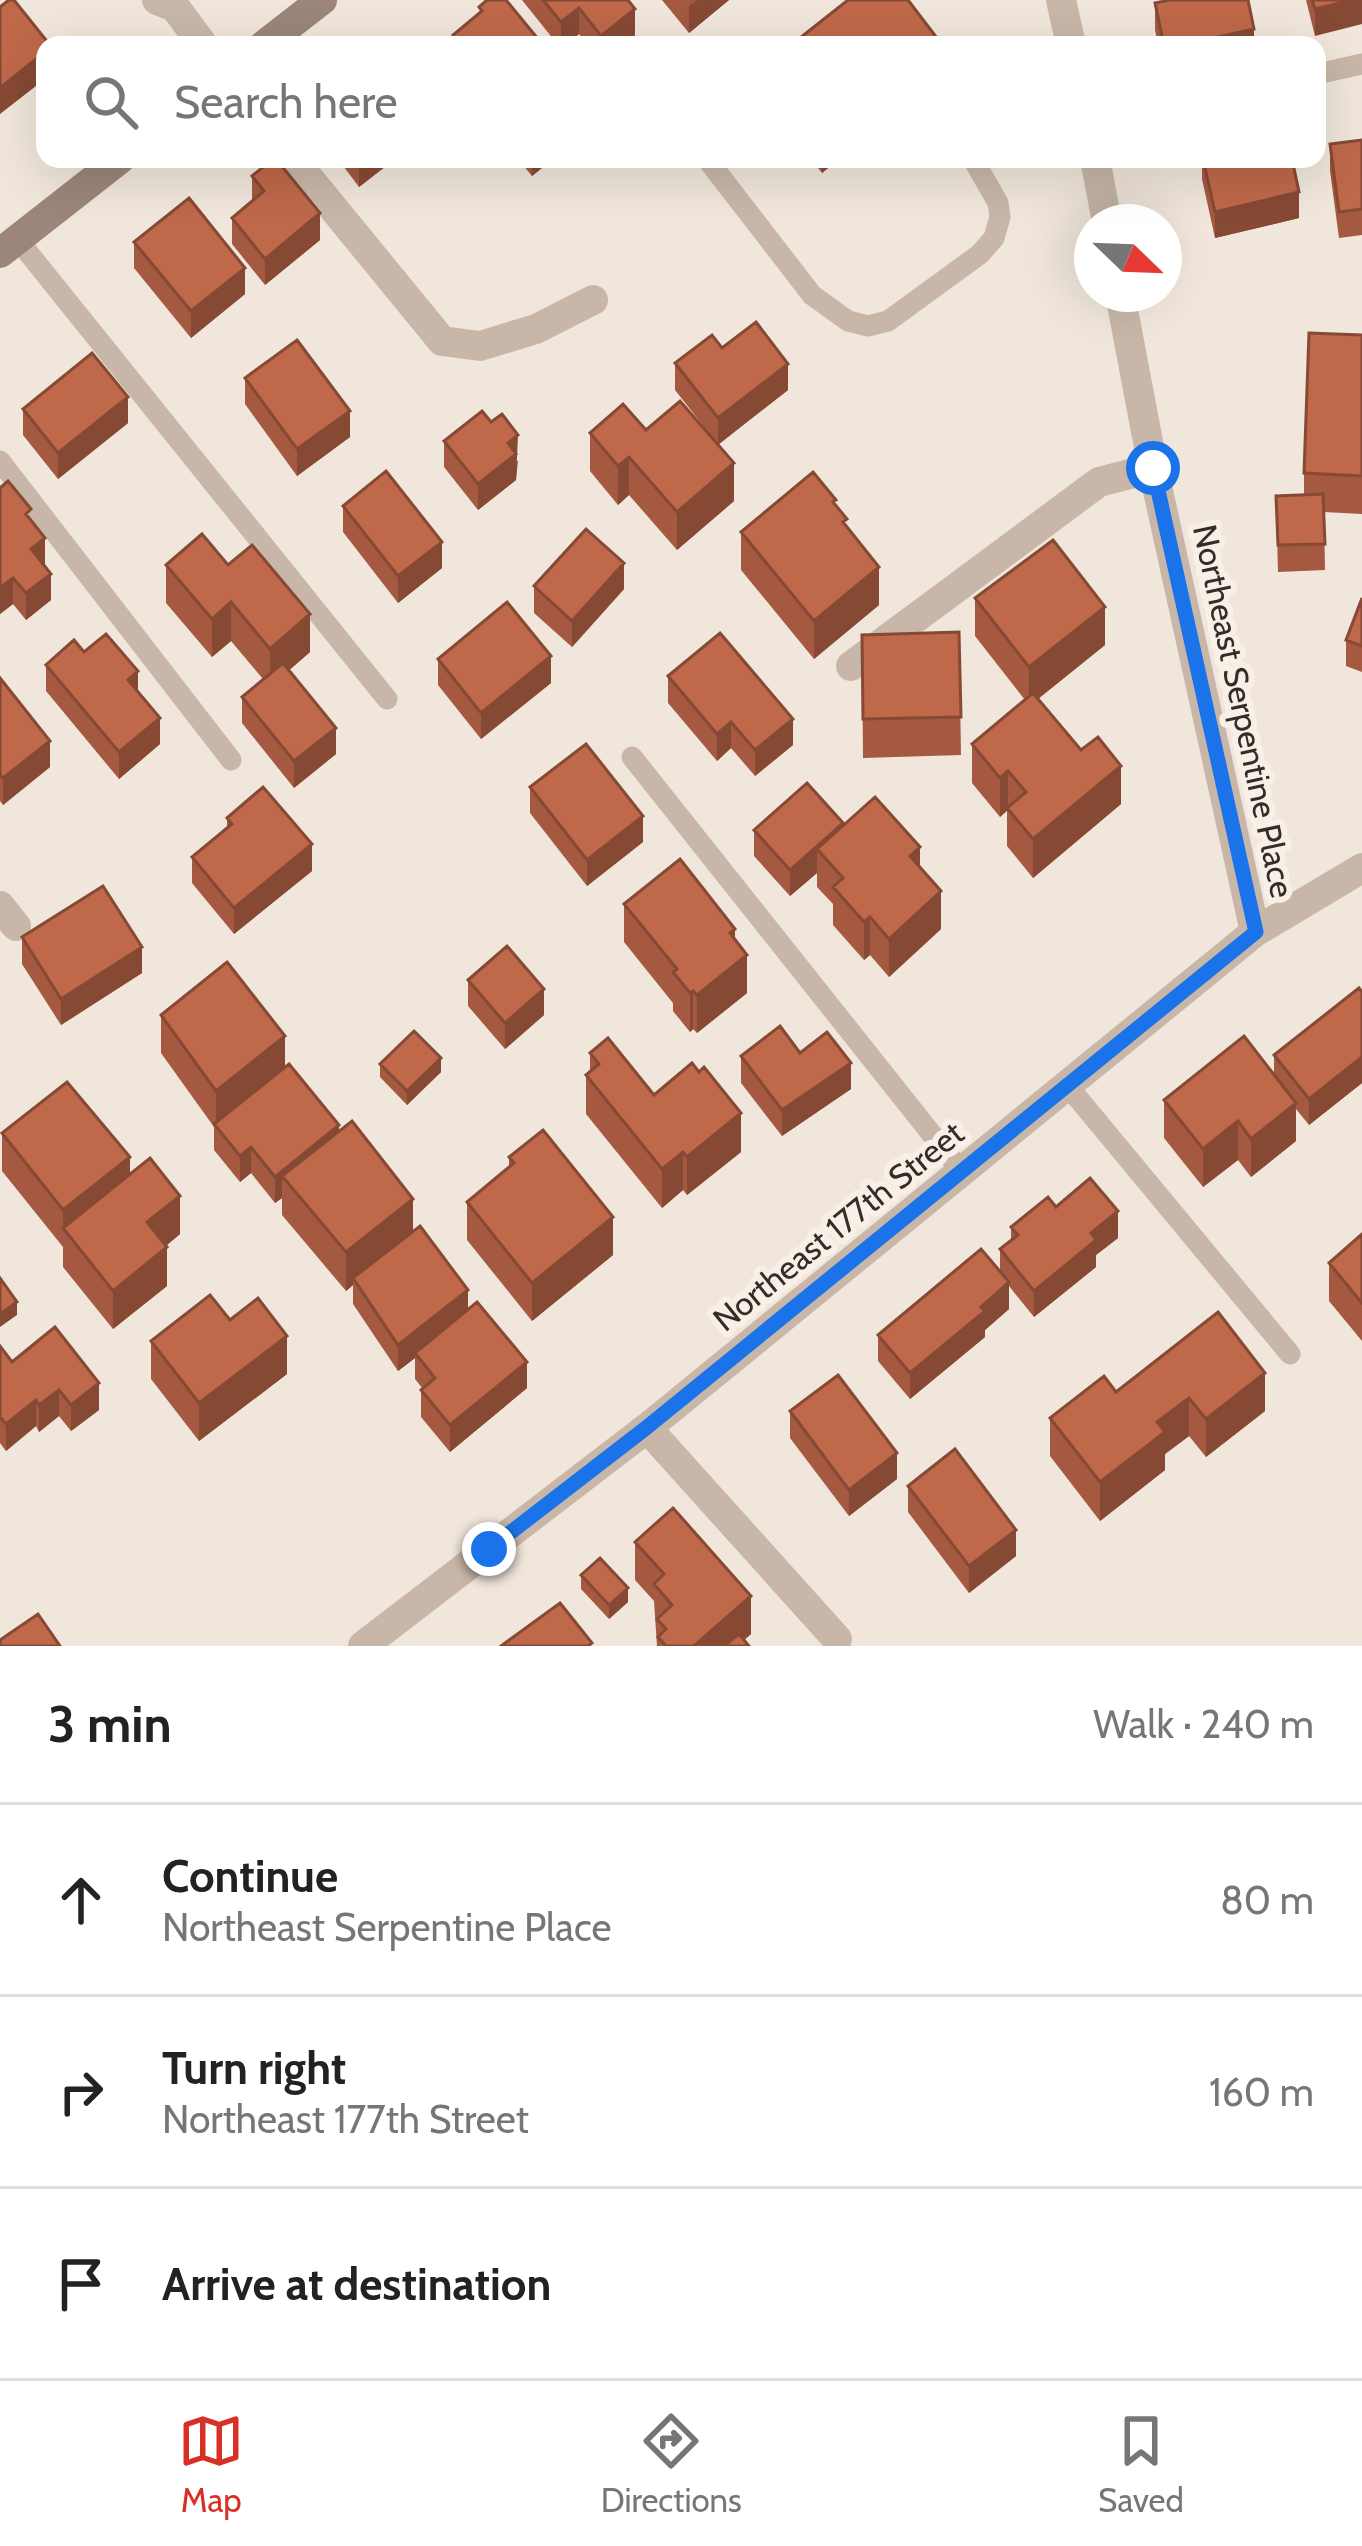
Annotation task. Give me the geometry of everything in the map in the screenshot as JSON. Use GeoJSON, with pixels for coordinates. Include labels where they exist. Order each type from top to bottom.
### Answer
{"type":"FeatureCollection","features":[{"type":"Feature","properties":{"kind":"street"},"geometry":{"type":"LineString","coordinates":[[158,0],[175,7],[196,36]]}},
{"type":"Feature","properties":{"kind":"street"},"geometry":{"type":"LineString","coordinates":[[276,36],[322,0]]}},
{"type":"Feature","properties":{"kind":"street"},"geometry":{"type":"LineString","coordinates":[[1061,0],[1069,36]]}},
{"type":"Feature","properties":{"kind":"street"},"geometry":{"type":"LineString","coordinates":[[9,246],[109,168]]}},
{"type":"Feature","properties":{"kind":"street"},"geometry":{"type":"LineString","coordinates":[[300,168],[442,340],[480,346],[536,329],[593,300]]}},
{"type":"Feature","properties":{"kind":"street"},"geometry":{"type":"LineString","coordinates":[[1097,168],[1104,204]]}},
{"type":"Feature","properties":{"kind":"street","name":"Northeast Serpentine Place"},"geometry":{"type":"LineString","coordinates":[[1123,312],[1153,468],[1256,932]]}},
{"type":"Feature","properties":{"kind":"street"},"geometry":{"type":"LineString","coordinates":[[851,665],[1099,482],[1153,468]]}},
{"type":"Feature","properties":{"kind":"street","name":"Northeast 177th Street"},"geometry":{"type":"LineString","coordinates":[[363,1646],[646,1428],[1256,932],[1362,868]]}},
{"type":"Feature","properties":{"kind":"street"},"geometry":{"type":"LineString","coordinates":[[646,1428],[837,1639]]}},
{"type":"Feature","properties":{"kind":"lane"},"geometry":{"type":"LineString","coordinates":[[1326,72],[1362,64]]}},
{"type":"Feature","properties":{"kind":"lane"},"geometry":{"type":"LineString","coordinates":[[714,168],[812,295],[848,322],[868,326],[888,321],[980,254],[994,238],[998,203],[978,168]]}},
{"type":"Feature","properties":{"kind":"lane"},"geometry":{"type":"LineString","coordinates":[[9,246],[387,699]]}},
{"type":"Feature","properties":{"kind":"lane"},"geometry":{"type":"LineString","coordinates":[[0,461],[231,760]]}},
{"type":"Feature","properties":{"kind":"lane"},"geometry":{"type":"LineString","coordinates":[[632,757],[961,1171]]}},
{"type":"Feature","properties":{"kind":"lane"},"geometry":{"type":"LineString","coordinates":[[1067,1085],[1290,1354]]}},
{"type":"Feature","properties":{"kind":"building"},"geometry":{"type":"Polygon","coordinates":[[[14,0],[43,36],[36,36],[36,59],[0,88],[0,7],[14,0]]]}},
{"type":"Feature","properties":{"kind":"building"},"geometry":{"type":"Polygon","coordinates":[[[487,0],[506,0],[536,36],[454,36],[482,11],[479,7],[487,0]]]}},
{"type":"Feature","properties":{"kind":"building"},"geometry":{"type":"Polygon","coordinates":[[[543,0],[628,0],[635,9],[601,36],[579,8],[561,22],[543,0]]]}},
{"type":"Feature","properties":{"kind":"building"},"geometry":{"type":"Polygon","coordinates":[[[848,0],[908,0],[935,36],[802,36],[848,0]]]}},
{"type":"Feature","properties":{"kind":"building"},"geometry":{"type":"Polygon","coordinates":[[[1248,0],[1254,29],[1223,36],[1162,36],[1155,3],[1248,0]]]}},
{"type":"Feature","properties":{"kind":"building"},"geometry":{"type":"Polygon","coordinates":[[[1312,0],[1353,0],[1315,9],[1312,0]]]}},
{"type":"Feature","properties":{"kind":"building"},"geometry":{"type":"Polygon","coordinates":[[[1362,140],[1362,209],[1339,212],[1330,144],[1362,140]]]}},
{"type":"Feature","properties":{"kind":"building"},"geometry":{"type":"Polygon","coordinates":[[[262,168],[283,168],[320,213],[265,259],[232,218],[264,191],[252,176],[262,168]]]}},
{"type":"Feature","properties":{"kind":"building"},"geometry":{"type":"Polygon","coordinates":[[[1205,168],[1294,168],[1299,192],[1215,212],[1205,168]]]}},
{"type":"Feature","properties":{"kind":"building"},"geometry":{"type":"Polygon","coordinates":[[[189,198],[245,268],[191,311],[134,242],[189,198]]]}},
{"type":"Feature","properties":{"kind":"building"},"geometry":{"type":"Polygon","coordinates":[[[756,322],[788,364],[718,418],[675,363],[712,335],[722,348],[756,322]]]}},
{"type":"Feature","properties":{"kind":"building"},"geometry":{"type":"Polygon","coordinates":[[[1309,333],[1362,335],[1362,476],[1304,473],[1309,333]]]}},
{"type":"Feature","properties":{"kind":"building"},"geometry":{"type":"Polygon","coordinates":[[[297,340],[350,411],[297,449],[245,378],[297,340]]]}},
{"type":"Feature","properties":{"kind":"building"},"geometry":{"type":"Polygon","coordinates":[[[92,353],[128,397],[58,453],[23,409],[92,353]]]}},
{"type":"Feature","properties":{"kind":"building"},"geometry":{"type":"Polygon","coordinates":[[[680,401],[734,463],[677,512],[629,457],[618,466],[590,433],[623,404],[646,430],[680,401]]]}},
{"type":"Feature","properties":{"kind":"building"},"geometry":{"type":"Polygon","coordinates":[[[482,411],[491,422],[502,414],[518,435],[508,443],[516,454],[478,484],[444,441],[482,411]]]}},
{"type":"Feature","properties":{"kind":"building"},"geometry":{"type":"Polygon","coordinates":[[[386,471],[442,542],[398,576],[343,506],[386,471]]]}},
{"type":"Feature","properties":{"kind":"building"},"geometry":{"type":"Polygon","coordinates":[[[813,472],[836,500],[847,519],[843,522],[879,567],[814,621],[741,532],[813,472]]]}},
{"type":"Feature","properties":{"kind":"building"},"geometry":{"type":"Polygon","coordinates":[[[8,481],[31,509],[26,514],[45,538],[31,549],[51,574],[26,593],[13,578],[0,588],[0,488],[8,481]]]}},
{"type":"Feature","properties":{"kind":"building"},"geometry":{"type":"Polygon","coordinates":[[[1323,494],[1325,544],[1278,545],[1276,496],[1323,494]]]}},
{"type":"Feature","properties":{"kind":"building"},"geometry":{"type":"Polygon","coordinates":[[[586,529],[624,563],[572,621],[534,586],[586,529]]]}},
{"type":"Feature","properties":{"kind":"building"},"geometry":{"type":"Polygon","coordinates":[[[202,534],[228,565],[252,545],[310,614],[270,649],[231,602],[212,619],[166,565],[202,534]]]}},
{"type":"Feature","properties":{"kind":"building"},"geometry":{"type":"Polygon","coordinates":[[[1053,540],[1105,607],[1029,667],[975,598],[1053,540]]]}},
{"type":"Feature","properties":{"kind":"building"},"geometry":{"type":"Polygon","coordinates":[[[1362,598],[1362,646],[1346,640],[1362,598]]]}},
{"type":"Feature","properties":{"kind":"building"},"geometry":{"type":"Polygon","coordinates":[[[507,602],[551,656],[481,713],[438,659],[507,602]]]}},
{"type":"Feature","properties":{"kind":"building"},"geometry":{"type":"Polygon","coordinates":[[[959,632],[961,717],[863,719],[862,635],[959,632]]]}},
{"type":"Feature","properties":{"kind":"building"},"geometry":{"type":"Polygon","coordinates":[[[720,633],[793,719],[755,750],[731,722],[717,734],[668,676],[720,633]]]}},
{"type":"Feature","properties":{"kind":"building"},"geometry":{"type":"Polygon","coordinates":[[[106,634],[138,671],[128,680],[160,718],[119,752],[46,665],[74,640],[84,652],[106,634]]]}},
{"type":"Feature","properties":{"kind":"building"},"geometry":{"type":"Polygon","coordinates":[[[283,663],[336,728],[294,761],[242,697],[283,663]]]}},
{"type":"Feature","properties":{"kind":"building"},"geometry":{"type":"Polygon","coordinates":[[[0,678],[50,741],[3,778],[0,775],[0,678]]]}},
{"type":"Feature","properties":{"kind":"building"},"geometry":{"type":"Polygon","coordinates":[[[1033,693],[1081,750],[1098,737],[1121,766],[1033,839],[1007,808],[1026,792],[1008,771],[1000,778],[972,744],[1033,693]]]}},
{"type":"Feature","properties":{"kind":"building"},"geometry":{"type":"Polygon","coordinates":[[[586,744],[643,816],[587,860],[530,787],[586,744]]]}},
{"type":"Feature","properties":{"kind":"building"},"geometry":{"type":"Polygon","coordinates":[[[807,783],[843,823],[790,870],[754,830],[807,783]]]}},
{"type":"Feature","properties":{"kind":"building"},"geometry":{"type":"Polygon","coordinates":[[[263,787],[312,844],[234,908],[192,857],[232,824],[227,818],[263,787]]]}},
{"type":"Feature","properties":{"kind":"building"},"geometry":{"type":"Polygon","coordinates":[[[875,797],[920,847],[910,856],[941,891],[889,939],[870,917],[864,922],[833,887],[843,878],[817,849],[875,797]]]}},
{"type":"Feature","properties":{"kind":"building"},"geometry":{"type":"Polygon","coordinates":[[[680,859],[735,929],[730,933],[747,955],[697,995],[673,972],[677,969],[624,904],[680,859]]]}},
{"type":"Feature","properties":{"kind":"building"},"geometry":{"type":"Polygon","coordinates":[[[103,886],[142,947],[61,999],[22,937],[103,886]]]}},
{"type":"Feature","properties":{"kind":"building"},"geometry":{"type":"Polygon","coordinates":[[[507,946],[544,989],[505,1023],[468,980],[507,946]]]}},
{"type":"Feature","properties":{"kind":"building"},"geometry":{"type":"Polygon","coordinates":[[[227,962],[285,1036],[216,1091],[161,1015],[227,962]]]}},
{"type":"Feature","properties":{"kind":"building"},"geometry":{"type":"Polygon","coordinates":[[[1359,988],[1362,1057],[1309,1099],[1274,1055],[1359,988]]]}},
{"type":"Feature","properties":{"kind":"building"},"geometry":{"type":"Polygon","coordinates":[[[780,1026],[800,1053],[827,1032],[851,1063],[782,1110],[741,1056],[780,1026]]]}},
{"type":"Feature","properties":{"kind":"building"},"geometry":{"type":"Polygon","coordinates":[[[414,1031],[441,1058],[407,1091],[380,1064],[414,1031]]]}},
{"type":"Feature","properties":{"kind":"building"},"geometry":{"type":"Polygon","coordinates":[[[1244,1036],[1296,1103],[1251,1139],[1238,1121],[1203,1149],[1164,1100],[1244,1036]]]}},
{"type":"Feature","properties":{"kind":"building"},"geometry":{"type":"Polygon","coordinates":[[[608,1038],[654,1095],[692,1063],[699,1072],[704,1067],[741,1113],[687,1157],[683,1152],[662,1169],[586,1075],[599,1064],[590,1053],[608,1038]]]}},
{"type":"Feature","properties":{"kind":"building"},"geometry":{"type":"Polygon","coordinates":[[[289,1064],[339,1125],[275,1177],[251,1147],[240,1156],[214,1124],[289,1064]]]}},
{"type":"Feature","properties":{"kind":"building"},"geometry":{"type":"Polygon","coordinates":[[[67,1082],[130,1157],[63,1210],[2,1133],[67,1082]]]}},
{"type":"Feature","properties":{"kind":"building"},"geometry":{"type":"Polygon","coordinates":[[[352,1121],[413,1199],[346,1252],[282,1176],[352,1121]]]}},
{"type":"Feature","properties":{"kind":"building"},"geometry":{"type":"Polygon","coordinates":[[[543,1130],[613,1217],[532,1283],[467,1202],[514,1163],[509,1157],[543,1130]]]}},
{"type":"Feature","properties":{"kind":"building"},"geometry":{"type":"Polygon","coordinates":[[[150,1158],[180,1196],[147,1222],[167,1247],[113,1291],[63,1228],[150,1158]]]}},
{"type":"Feature","properties":{"kind":"building"},"geometry":{"type":"Polygon","coordinates":[[[1090,1178],[1118,1211],[1091,1233],[1096,1240],[1034,1291],[1000,1249],[1018,1235],[1011,1227],[1048,1197],[1056,1207],[1090,1178]]]}},
{"type":"Feature","properties":{"kind":"building"},"geometry":{"type":"Polygon","coordinates":[[[420,1226],[468,1290],[398,1345],[353,1278],[420,1226]]]}},
{"type":"Feature","properties":{"kind":"building"},"geometry":{"type":"Polygon","coordinates":[[[1362,1234],[1362,1303],[1329,1263],[1362,1234]]]}},
{"type":"Feature","properties":{"kind":"building"},"geometry":{"type":"Polygon","coordinates":[[[981,1249],[1009,1282],[981,1307],[985,1311],[910,1373],[878,1335],[981,1249]]]}},
{"type":"Feature","properties":{"kind":"building"},"geometry":{"type":"Polygon","coordinates":[[[0,1278],[17,1302],[0,1314],[0,1278]]]}},
{"type":"Feature","properties":{"kind":"building"},"geometry":{"type":"Polygon","coordinates":[[[210,1295],[230,1320],[258,1298],[287,1336],[199,1403],[151,1341],[210,1295]]]}},
{"type":"Feature","properties":{"kind":"building"},"geometry":{"type":"Polygon","coordinates":[[[477,1302],[527,1362],[450,1425],[421,1390],[435,1378],[415,1353],[477,1302]]]}},
{"type":"Feature","properties":{"kind":"building"},"geometry":{"type":"Polygon","coordinates":[[[1218,1312],[1265,1373],[1206,1419],[1189,1398],[1157,1422],[1165,1432],[1100,1482],[1050,1418],[1104,1376],[1116,1392],[1218,1312]]]}},
{"type":"Feature","properties":{"kind":"building"},"geometry":{"type":"Polygon","coordinates":[[[55,1327],[99,1383],[71,1405],[59,1390],[39,1405],[36,1400],[6,1424],[0,1417],[0,1346],[12,1362],[55,1327]]]}},
{"type":"Feature","properties":{"kind":"building"},"geometry":{"type":"Polygon","coordinates":[[[838,1375],[897,1453],[849,1490],[790,1411],[838,1375]]]}},
{"type":"Feature","properties":{"kind":"building"},"geometry":{"type":"Polygon","coordinates":[[[955,1449],[1016,1530],[969,1566],[908,1486],[955,1449]]]}},
{"type":"Feature","properties":{"kind":"building"},"geometry":{"type":"Polygon","coordinates":[[[673,1508],[751,1596],[694,1646],[666,1646],[658,1637],[666,1629],[657,1619],[672,1605],[654,1584],[664,1574],[635,1542],[673,1508]]]}},
{"type":"Feature","properties":{"kind":"building"},"geometry":{"type":"Polygon","coordinates":[[[600,1558],[628,1588],[609,1605],[581,1575],[600,1558]]]}},
{"type":"Feature","properties":{"kind":"building"},"geometry":{"type":"Polygon","coordinates":[[[560,1603],[592,1643],[588,1646],[501,1646],[560,1603]]]}},
{"type":"Feature","properties":{"kind":"building"},"geometry":{"type":"Polygon","coordinates":[[[38,1614],[60,1646],[0,1646],[0,1640],[38,1614]]]}},
{"type":"Feature","properties":{"kind":"building"},"geometry":{"type":"Polygon","coordinates":[[[739,1634],[749,1646],[724,1646],[739,1634]]]}},
{"type":"Feature","properties":{"kind":"route"},"geometry":{"type":"LineString","coordinates":[[489,1549],[646,1428],[1256,932],[1153,468]]}}]}
